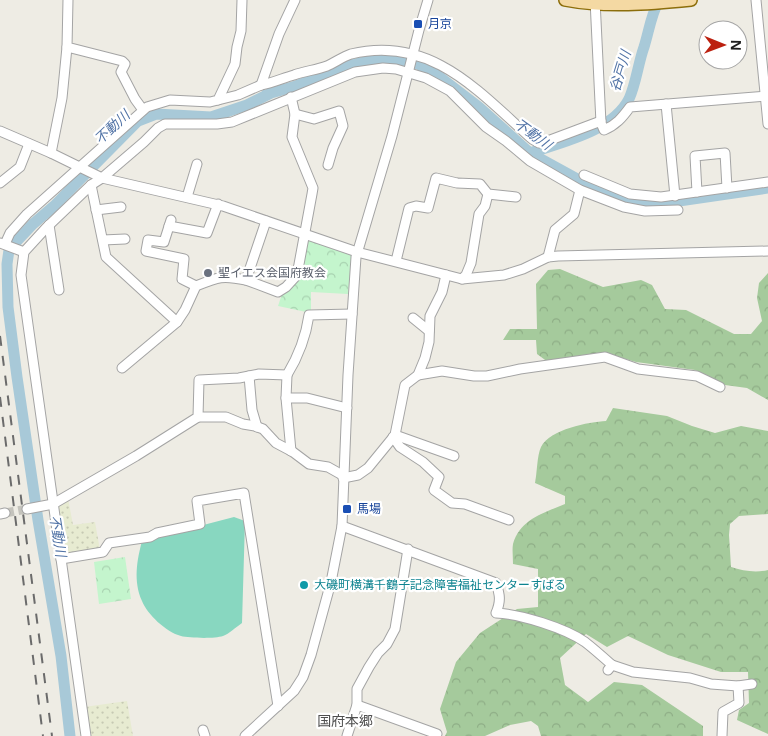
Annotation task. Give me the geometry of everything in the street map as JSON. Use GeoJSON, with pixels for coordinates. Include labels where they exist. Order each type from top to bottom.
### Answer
{"type":"FeatureCollection","features":[{"type":"Feature","properties":{"kind":"main road"},"geometry":{"type":"LineString","coordinates":[[565,0],[658,3],[691,0]]}},
{"type":"Feature","properties":{"kind":"street"},"geometry":{"type":"LineString","coordinates":[[51,153],[62,98],[67,47],[68,0]]}},
{"type":"Feature","properties":{"kind":"street"},"geometry":{"type":"LineString","coordinates":[[218,100],[235,64],[241,31],[242,0]]}},
{"type":"Feature","properties":{"kind":"street"},"geometry":{"type":"LineString","coordinates":[[261,86],[279,34],[295,0]]}},
{"type":"Feature","properties":{"kind":"street"},"geometry":{"type":"LineString","coordinates":[[245,736],[294,691],[303,677],[331,582],[342,526],[343,477],[357,252],[392,136],[428,0]]}},
{"type":"Feature","properties":{"kind":"street"},"geometry":{"type":"LineString","coordinates":[[756,0],[767,96],[768,124]]}},
{"type":"Feature","properties":{"kind":"street"},"geometry":{"type":"LineString","coordinates":[[595,2],[602,125]]}},
{"type":"Feature","properties":{"kind":"street"},"geometry":{"type":"LineString","coordinates":[[67,47],[124,61],[126,64],[121,72],[143,110]]}},
{"type":"Feature","properties":{"kind":"street"},"geometry":{"type":"LineString","coordinates":[[24,252],[3,243],[27,214],[143,110],[170,100],[202,102],[238,95],[294,75],[315,70],[332,64],[337,59],[355,54],[385,51],[413,55],[448,68],[466,81],[538,143],[602,125],[614,126],[630,108],[767,96]]}},
{"type":"Feature","properties":{"kind":"street"},"geometry":{"type":"LineString","coordinates":[[86,736],[21,275],[24,252],[91,185],[102,178],[158,128],[165,124],[217,124],[232,122],[291,97],[364,70],[383,68],[410,70],[450,91],[486,127],[530,161],[580,190],[624,207],[645,211],[678,210]]}},
{"type":"Feature","properties":{"kind":"street"},"geometry":{"type":"LineString","coordinates":[[122,368],[177,322],[186,310],[196,286],[217,277],[228,277],[246,280],[278,292],[286,287],[297,275],[313,188],[292,137],[295,114],[291,97]]}},
{"type":"Feature","properties":{"kind":"street"},"geometry":{"type":"LineString","coordinates":[[666,104],[675,196]]}},
{"type":"Feature","properties":{"kind":"street"},"geometry":{"type":"LineString","coordinates":[[295,114],[314,119],[339,111],[343,126],[328,165]]}},
{"type":"Feature","properties":{"kind":"street"},"geometry":{"type":"LineString","coordinates":[[0,131],[102,178],[218,204],[357,252],[462,279],[504,275],[548,258],[768,251]]}},
{"type":"Feature","properties":{"kind":"street"},"geometry":{"type":"LineString","coordinates":[[0,183],[20,167],[29,144]]}},
{"type":"Feature","properties":{"kind":"street"},"geometry":{"type":"LineString","coordinates":[[697,192],[695,156],[725,153],[727,188]]}},
{"type":"Feature","properties":{"kind":"street"},"geometry":{"type":"LineString","coordinates":[[187,197],[197,164]]}},
{"type":"Feature","properties":{"kind":"street"},"geometry":{"type":"LineString","coordinates":[[584,175],[630,194],[661,197],[768,182]]}},
{"type":"Feature","properties":{"kind":"street"},"geometry":{"type":"LineString","coordinates":[[396,261],[410,208],[416,206],[428,208],[436,178],[457,183],[480,184],[488,194],[516,197]]}},
{"type":"Feature","properties":{"kind":"street"},"geometry":{"type":"LineString","coordinates":[[91,185],[106,257],[177,322]]}},
{"type":"Feature","properties":{"kind":"street"},"geometry":{"type":"LineString","coordinates":[[548,258],[555,230],[574,214],[580,190]]}},
{"type":"Feature","properties":{"kind":"street"},"geometry":{"type":"LineString","coordinates":[[462,279],[466,275],[471,263],[479,214],[485,206],[488,194]]}},
{"type":"Feature","properties":{"kind":"street"},"geometry":{"type":"LineString","coordinates":[[196,286],[182,279],[184,260],[146,251],[148,240],[164,242],[170,223],[207,233],[218,204]]}},
{"type":"Feature","properties":{"kind":"street"},"geometry":{"type":"LineString","coordinates":[[96,210],[121,207]]}},
{"type":"Feature","properties":{"kind":"street"},"geometry":{"type":"LineString","coordinates":[[246,280],[266,221]]}},
{"type":"Feature","properties":{"kind":"street"},"geometry":{"type":"LineString","coordinates":[[49,225],[60,290]]}},
{"type":"Feature","properties":{"kind":"street"},"geometry":{"type":"LineString","coordinates":[[102,240],[125,238]]}},
{"type":"Feature","properties":{"kind":"street"},"geometry":{"type":"LineString","coordinates":[[27,509],[53,504],[136,456],[198,417],[226,416],[243,424],[263,429],[276,443],[309,464],[328,467],[343,477],[358,474],[368,468],[394,436],[405,385],[418,375],[426,358],[430,316],[442,292],[446,275]]}},
{"type":"Feature","properties":{"kind":"street"},"geometry":{"type":"LineString","coordinates":[[291,451],[286,398],[287,375],[294,363],[307,328],[309,315],[352,314]]}},
{"type":"Feature","properties":{"kind":"street"},"geometry":{"type":"LineString","coordinates":[[429,331],[413,318],[430,316]]}},
{"type":"Feature","properties":{"kind":"street"},"geometry":{"type":"LineString","coordinates":[[418,375],[442,371],[487,376],[520,369],[605,357],[638,369],[697,376],[720,387]]}},
{"type":"Feature","properties":{"kind":"street"},"geometry":{"type":"LineString","coordinates":[[198,417],[200,380],[239,378],[259,374],[287,375]]}},
{"type":"Feature","properties":{"kind":"street"},"geometry":{"type":"LineString","coordinates":[[249,376],[252,410],[257,427]]}},
{"type":"Feature","properties":{"kind":"street"},"geometry":{"type":"LineString","coordinates":[[286,398],[306,398],[347,408]]}},
{"type":"Feature","properties":{"kind":"street"},"geometry":{"type":"LineString","coordinates":[[394,436],[454,456]]}},
{"type":"Feature","properties":{"kind":"street"},"geometry":{"type":"LineString","coordinates":[[394,436],[400,447],[423,462],[439,477],[434,490],[452,503],[465,504],[509,520]]}},
{"type":"Feature","properties":{"kind":"street"},"geometry":{"type":"LineString","coordinates":[[61,559],[103,552],[109,543],[150,537],[157,533],[200,524],[197,501],[244,493],[278,706]]}},
{"type":"Feature","properties":{"kind":"street"},"geometry":{"type":"LineString","coordinates":[[342,526],[496,583],[500,596],[500,604],[496,613],[523,617],[584,641],[610,667],[633,672],[690,678],[711,684],[738,686],[752,684]]}},
{"type":"Feature","properties":{"kind":"street"},"geometry":{"type":"LineString","coordinates":[[347,736],[357,705],[357,689],[369,667],[395,629],[408,549]]}},
{"type":"Feature","properties":{"kind":"street"},"geometry":{"type":"LineString","coordinates":[[722,736],[723,712],[739,702],[738,686]]}},
{"type":"Feature","properties":{"kind":"street"},"geometry":{"type":"LineString","coordinates":[[357,705],[437,734]]}},
{"type":"Feature","properties":{"kind":"green space"},"geometry":{"type":"Polygon","coordinates":[[[307,239],[352,253],[348,294],[311,292],[311,313],[278,306],[283,291],[294,285],[307,239]]]}},
{"type":"Feature","properties":{"kind":"green space"},"geometry":{"type":"Polygon","coordinates":[[[560,269],[603,287],[641,280],[652,285],[665,309],[686,310],[734,334],[751,334],[762,321],[757,298],[759,283],[768,273],[768,400],[747,388],[725,385],[695,370],[636,362],[605,353],[556,368],[537,354],[536,340],[503,340],[510,329],[537,329],[536,284],[548,270],[560,269]]]}},
{"type":"Feature","properties":{"kind":"green space"},"geometry":{"type":"Polygon","coordinates":[[[613,408],[667,416],[715,433],[741,426],[768,431],[768,514],[739,516],[730,524],[729,535],[731,567],[749,571],[768,570],[768,734],[737,720],[739,710],[749,703],[748,672],[721,672],[668,655],[628,636],[607,647],[586,634],[560,658],[565,685],[588,702],[614,682],[642,685],[703,726],[703,736],[541,736],[538,726],[531,721],[510,725],[485,736],[445,736],[447,732],[440,709],[456,662],[480,633],[517,609],[538,607],[538,569],[513,564],[513,544],[516,535],[527,523],[541,514],[565,504],[565,496],[535,483],[541,447],[553,435],[561,431],[580,425],[606,421],[613,408]]]}},
{"type":"Feature","properties":{"kind":"green space"},"geometry":{"type":"Polygon","coordinates":[[[68,498],[73,525],[95,522],[100,550],[64,556],[55,504],[68,498]]]}},
{"type":"Feature","properties":{"kind":"green space"},"geometry":{"type":"Polygon","coordinates":[[[234,517],[245,521],[242,623],[228,634],[219,637],[195,638],[181,636],[169,631],[144,606],[139,593],[137,571],[142,541],[234,517]]]}},
{"type":"Feature","properties":{"kind":"green space"},"geometry":{"type":"Polygon","coordinates":[[[125,557],[131,599],[99,604],[94,562],[125,557]]]}},
{"type":"Feature","properties":{"kind":"green space"},"geometry":{"type":"Polygon","coordinates":[[[127,701],[133,736],[88,736],[84,707],[127,701]]]}},
{"type":"Feature","properties":{"kind":"waterway","name":"谷戸川"},"geometry":{"type":"LineString","coordinates":[[530,153],[586,134],[611,119],[621,110],[629,99],[652,17],[659,0]]}},
{"type":"Feature","properties":{"kind":"waterway","name":"不動川"},"geometry":{"type":"LineString","coordinates":[[70,736],[61,656],[38,520],[17,377],[8,307],[7,264],[9,250],[16,242],[138,121],[156,114],[211,117],[247,105],[271,93],[296,86],[351,65],[379,59],[395,59],[418,64],[436,74],[479,107],[530,153],[592,187],[625,201],[672,204],[679,201],[768,188]]}},
{"type":"Feature","properties":{"kind":"waterway","name":"不動川"},"geometry":{"type":"LineString","coordinates":[[261,98],[264,89]]}},
{"type":"Feature","properties":{"kind":"tunnel"},"geometry":{"type":"LineString","coordinates":[[5,513],[27,509]]}},
{"type":"Feature","properties":{"kind":"railway"},"geometry":{"type":"LineString","coordinates":[[0,336],[52,736]]}},
{"type":"Feature","properties":{"kind":"railway"},"geometry":{"type":"LineString","coordinates":[[0,397],[43,736]]}},
{"type":"Feature","properties":{"kind":"place","name":"月京"},"geometry":{"type":"Point","coordinates":[418,24]}},
{"type":"Feature","properties":{"kind":"place","name":"聖イエス会国府教会"},"geometry":{"type":"Point","coordinates":[208,273]}},
{"type":"Feature","properties":{"kind":"place","name":"馬場"},"geometry":{"type":"Point","coordinates":[347,509]}},
{"type":"Feature","properties":{"kind":"place","name":"大磯町横溝千鶴子記念障害福祉センターすばる"},"geometry":{"type":"Point","coordinates":[304,585]}},
{"type":"Feature","properties":{"kind":"district","name":"国府本郷"},"geometry":{"type":"Point","coordinates":[345,721]}}]}
